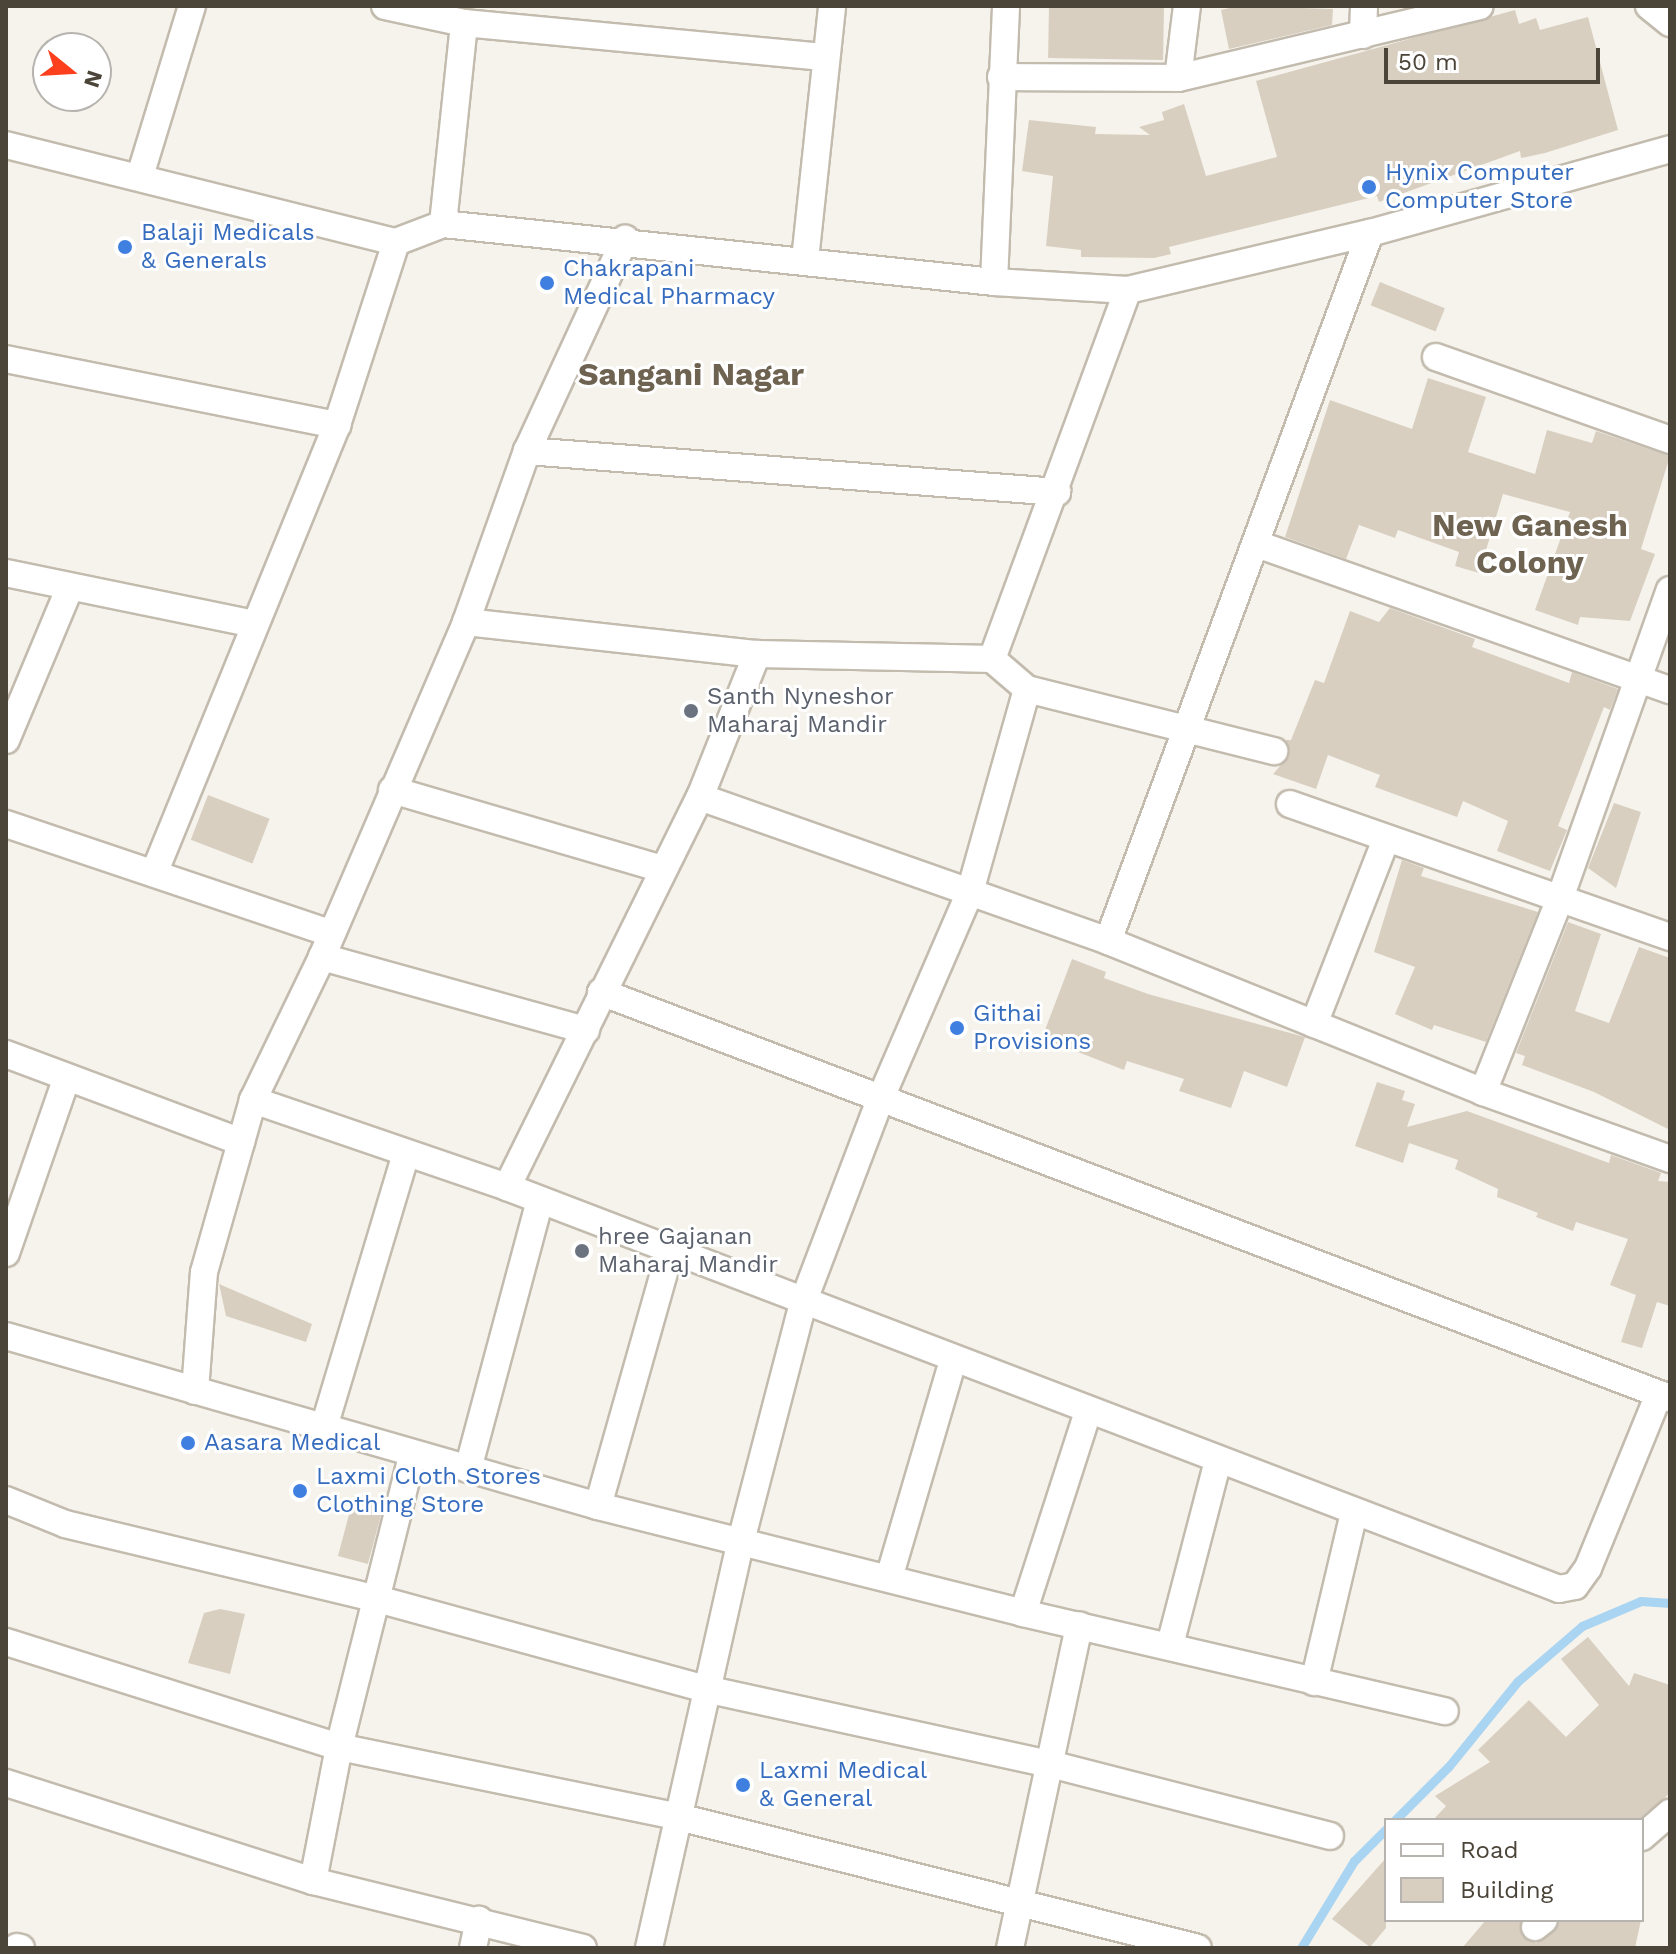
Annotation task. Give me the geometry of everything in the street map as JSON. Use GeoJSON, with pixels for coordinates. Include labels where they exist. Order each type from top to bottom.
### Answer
{"type":"FeatureCollection","features":[{"type":"Feature","properties":{"kind":"street"},"geometry":{"type":"LineString","coordinates":[[140,176],[192,6]]}},
{"type":"Feature","properties":{"kind":"street"},"geometry":{"type":"LineString","coordinates":[[389,6],[464,23],[823,57]]}},
{"type":"Feature","properties":{"kind":"street"},"geometry":{"type":"LineString","coordinates":[[805,260],[823,57],[832,6]]}},
{"type":"Feature","properties":{"kind":"street"},"geometry":{"type":"LineString","coordinates":[[994,282],[1006,6]]}},
{"type":"Feature","properties":{"kind":"street"},"geometry":{"type":"LineString","coordinates":[[1178,78],[1187,6]]}},
{"type":"Feature","properties":{"kind":"street"},"geometry":{"type":"LineString","coordinates":[[1363,35],[1364,6]]}},
{"type":"Feature","properties":{"kind":"street"},"geometry":{"type":"LineString","coordinates":[[1001,77],[1178,78],[1480,6]]}},
{"type":"Feature","properties":{"kind":"street"},"geometry":{"type":"LineString","coordinates":[[1649,6],[1670,23]]}},
{"type":"Feature","properties":{"kind":"street"},"geometry":{"type":"LineString","coordinates":[[443,224],[464,23]]}},
{"type":"Feature","properties":{"kind":"street"},"geometry":{"type":"LineString","coordinates":[[6,145],[396,242],[443,224],[625,239],[994,282],[1128,290],[1370,233],[1670,149]]}},
{"type":"Feature","properties":{"kind":"street"},"geometry":{"type":"LineString","coordinates":[[1108,941],[1370,233]]}},
{"type":"Feature","properties":{"kind":"street"},"geometry":{"type":"LineString","coordinates":[[195,1391],[204,1272],[253,1100],[326,945],[466,622],[527,451],[625,239]]}},
{"type":"Feature","properties":{"kind":"street"},"geometry":{"type":"LineString","coordinates":[[155,871],[337,425],[396,242]]}},
{"type":"Feature","properties":{"kind":"street"},"geometry":{"type":"LineString","coordinates":[[992,659],[1057,492],[1128,290]]}},
{"type":"Feature","properties":{"kind":"street"},"geometry":{"type":"LineString","coordinates":[[1436,357],[1670,440]]}},
{"type":"Feature","properties":{"kind":"street"},"geometry":{"type":"LineString","coordinates":[[6,359],[337,425]]}},
{"type":"Feature","properties":{"kind":"street"},"geometry":{"type":"LineString","coordinates":[[527,451],[1057,492]]}},
{"type":"Feature","properties":{"kind":"street"},"geometry":{"type":"LineString","coordinates":[[1257,544],[1670,690]]}},
{"type":"Feature","properties":{"kind":"street"},"geometry":{"type":"LineString","coordinates":[[6,573],[254,624]]}},
{"type":"Feature","properties":{"kind":"street"},"geometry":{"type":"LineString","coordinates":[[6,740],[70,587]]}},
{"type":"Feature","properties":{"kind":"street"},"geometry":{"type":"LineString","coordinates":[[1483,1092],[1559,901],[1670,590]]}},
{"type":"Feature","properties":{"kind":"street"},"geometry":{"type":"LineString","coordinates":[[466,622],[757,654],[992,659],[1027,689],[1274,751]]}},
{"type":"Feature","properties":{"kind":"street"},"geometry":{"type":"LineString","coordinates":[[507,1187],[700,797],[757,654]]}},
{"type":"Feature","properties":{"kind":"street"},"geometry":{"type":"LineString","coordinates":[[649,1948],[710,1690],[741,1541],[804,1300],[880,1100],[970,892],[1027,689]]}},
{"type":"Feature","properties":{"kind":"street"},"geometry":{"type":"LineString","coordinates":[[392,790],[663,869]]}},
{"type":"Feature","properties":{"kind":"street"},"geometry":{"type":"LineString","coordinates":[[700,797],[1108,941],[1483,1092],[1670,1159]]}},
{"type":"Feature","properties":{"kind":"street"},"geometry":{"type":"LineString","coordinates":[[1290,804],[1559,901],[1670,937]]}},
{"type":"Feature","properties":{"kind":"street"},"geometry":{"type":"LineString","coordinates":[[6,824],[155,871],[326,945],[586,1030]]}},
{"type":"Feature","properties":{"kind":"street"},"geometry":{"type":"LineString","coordinates":[[1314,1024],[1386,839]]}},
{"type":"Feature","properties":{"kind":"street"},"geometry":{"type":"LineString","coordinates":[[253,1100],[507,1187],[1088,1412],[1559,1589],[1575,1586],[1588,1568],[1665,1396],[601,992]]}},
{"type":"Feature","properties":{"kind":"street"},"geometry":{"type":"LineString","coordinates":[[6,1054],[241,1142]]}},
{"type":"Feature","properties":{"kind":"street"},"geometry":{"type":"LineString","coordinates":[[6,1253],[67,1077]]}},
{"type":"Feature","properties":{"kind":"street"},"geometry":{"type":"LineString","coordinates":[[324,1427],[406,1154]]}},
{"type":"Feature","properties":{"kind":"street"},"geometry":{"type":"LineString","coordinates":[[468,1469],[540,1201]]}},
{"type":"Feature","properties":{"kind":"street"},"geometry":{"type":"LineString","coordinates":[[598,1506],[670,1251]]}},
{"type":"Feature","properties":{"kind":"street"},"geometry":{"type":"LineString","coordinates":[[6,1336],[324,1427],[412,1456],[598,1506],[1023,1613],[1445,1711]]}},
{"type":"Feature","properties":{"kind":"street"},"geometry":{"type":"LineString","coordinates":[[889,1578],[953,1360]]}},
{"type":"Feature","properties":{"kind":"street"},"geometry":{"type":"LineString","coordinates":[[1023,1613],[1088,1412]]}},
{"type":"Feature","properties":{"kind":"street"},"geometry":{"type":"LineString","coordinates":[[313,1881],[339,1747],[412,1456]]}},
{"type":"Feature","properties":{"kind":"street"},"geometry":{"type":"LineString","coordinates":[[1170,1645],[1218,1461]]}},
{"type":"Feature","properties":{"kind":"street"},"geometry":{"type":"LineString","coordinates":[[6,1500],[65,1524],[377,1599],[710,1690],[1050,1764],[1330,1836]]}},
{"type":"Feature","properties":{"kind":"street"},"geometry":{"type":"LineString","coordinates":[[1314,1682],[1354,1513]]}},
{"type":"Feature","properties":{"kind":"street"},"geometry":{"type":"LineString","coordinates":[[1010,1948],[1079,1625]]}},
{"type":"Feature","properties":{"kind":"street"},"geometry":{"type":"LineString","coordinates":[[6,1642],[339,1747],[679,1817],[1021,1906],[1198,1948]]}},
{"type":"Feature","properties":{"kind":"street"},"geometry":{"type":"LineString","coordinates":[[6,1783],[313,1881],[583,1948]]}},
{"type":"Feature","properties":{"kind":"street"},"geometry":{"type":"LineString","coordinates":[[1644,1835],[1670,1813]]}},
{"type":"Feature","properties":{"kind":"street"},"geometry":{"type":"LineString","coordinates":[[473,1948],[479,1920]]}},
{"type":"Feature","properties":{"kind":"building"},"geometry":{"type":"Polygon","coordinates":[[[1049,6],[1164,8],[1163,60],[1048,58],[1049,6]]]}},
{"type":"Feature","properties":{"kind":"building"},"geometry":{"type":"Polygon","coordinates":[[[1239,6],[1333,9],[1332,25],[1229,49],[1221,10],[1239,6]]]}},
{"type":"Feature","properties":{"kind":"building"},"geometry":{"type":"Polygon","coordinates":[[[1515,10],[1519,24],[1536,18],[1540,30],[1588,17],[1618,130],[1545,153],[1521,158],[1520,151],[1379,202],[1377,196],[1169,247],[1171,254],[1154,258],[1081,257],[1081,250],[1046,246],[1053,176],[1022,171],[1029,120],[1096,127],[1095,134],[1150,135],[1139,127],[1164,120],[1162,112],[1184,104],[1206,176],[1277,157],[1256,81],[1515,10]]]}},
{"type":"Feature","properties":{"kind":"building"},"geometry":{"type":"Polygon","coordinates":[[[1380,282],[1445,308],[1436,331],[1371,305],[1380,282]]]}},
{"type":"Feature","properties":{"kind":"building"},"geometry":{"type":"Polygon","coordinates":[[[1428,378],[1486,397],[1468,452],[1535,474],[1547,430],[1592,443],[1596,431],[1670,456],[1641,549],[1655,554],[1630,621],[1580,617],[1578,625],[1535,610],[1570,512],[1503,494],[1479,573],[1455,566],[1459,552],[1398,530],[1395,538],[1359,525],[1346,559],[1285,537],[1330,400],[1412,429],[1428,378]]]}},
{"type":"Feature","properties":{"kind":"building"},"geometry":{"type":"Polygon","coordinates":[[[1390,608],[1475,639],[1472,647],[1569,683],[1572,672],[1618,689],[1610,710],[1604,707],[1558,826],[1567,830],[1550,871],[1497,851],[1508,821],[1463,801],[1457,817],[1375,787],[1380,775],[1328,755],[1316,789],[1273,774],[1289,756],[1286,740],[1291,740],[1315,680],[1324,683],[1350,611],[1379,622],[1390,608]]]}},
{"type":"Feature","properties":{"kind":"building"},"geometry":{"type":"Polygon","coordinates":[[[208,795],[270,819],[252,863],[191,840],[208,795]]]}},
{"type":"Feature","properties":{"kind":"building"},"geometry":{"type":"Polygon","coordinates":[[[1614,803],[1641,812],[1616,888],[1588,868],[1614,803]]]}},
{"type":"Feature","properties":{"kind":"building"},"geometry":{"type":"Polygon","coordinates":[[[1402,860],[1424,868],[1421,876],[1538,912],[1486,1042],[1434,1025],[1432,1030],[1395,1014],[1415,967],[1374,952],[1402,860]]]}},
{"type":"Feature","properties":{"kind":"building"},"geometry":{"type":"Polygon","coordinates":[[[1568,922],[1601,934],[1575,1011],[1609,1023],[1639,947],[1670,958],[1670,1130],[1594,1092],[1522,1065],[1525,1056],[1516,1053],[1568,922]]]}},
{"type":"Feature","properties":{"kind":"building"},"geometry":{"type":"Polygon","coordinates":[[[1072,959],[1106,972],[1104,978],[1148,994],[1305,1037],[1287,1087],[1244,1071],[1231,1108],[1179,1091],[1184,1079],[1127,1061],[1124,1070],[1042,1038],[1072,959]]]}},
{"type":"Feature","properties":{"kind":"building"},"geometry":{"type":"Polygon","coordinates":[[[1377,1082],[1405,1091],[1402,1100],[1415,1104],[1407,1127],[1467,1111],[1609,1163],[1611,1155],[1661,1173],[1658,1181],[1670,1182],[1670,1306],[1657,1302],[1642,1348],[1621,1342],[1636,1295],[1610,1285],[1628,1239],[1576,1222],[1573,1231],[1536,1217],[1538,1213],[1497,1197],[1498,1189],[1455,1169],[1458,1160],[1409,1143],[1403,1163],[1355,1146],[1377,1082]]]}},
{"type":"Feature","properties":{"kind":"building"},"geometry":{"type":"Polygon","coordinates":[[[219,1284],[312,1324],[306,1342],[226,1316],[219,1284]]]}},
{"type":"Feature","properties":{"kind":"building"},"geometry":{"type":"Polygon","coordinates":[[[354,1496],[384,1504],[368,1564],[338,1556],[354,1496]]]}},
{"type":"Feature","properties":{"kind":"building"},"geometry":{"type":"Polygon","coordinates":[[[220,1609],[245,1614],[230,1674],[188,1663],[204,1613],[220,1609]]]}},
{"type":"Feature","properties":{"kind":"building"},"geometry":{"type":"Polygon","coordinates":[[[1588,1637],[1629,1686],[1634,1673],[1670,1685],[1670,1792],[1640,1818],[1435,1818],[1446,1806],[1435,1796],[1490,1762],[1478,1750],[1529,1700],[1566,1737],[1599,1705],[1561,1659],[1588,1637]]]}},
{"type":"Feature","properties":{"kind":"building"},"geometry":{"type":"Polygon","coordinates":[[[1384,1860],[1386,1928],[1370,1947],[1332,1919],[1384,1860]]]}},
{"type":"Feature","properties":{"kind":"building"},"geometry":{"type":"Polygon","coordinates":[[[1484,1922],[1521,1922],[1522,1936],[1536,1943],[1554,1932],[1559,1922],[1641,1922],[1635,1948],[1462,1948],[1484,1922]]]}},
{"type":"Feature","properties":{"kind":"waterway"},"geometry":{"type":"LineString","coordinates":[[1397,1818],[1449,1766],[1517,1682],[1582,1626],[1641,1601],[1670,1603]]}},
{"type":"Feature","properties":{"kind":"waterway"},"geometry":{"type":"LineString","coordinates":[[1301,1948],[1354,1861],[1384,1831]]}},
{"type":"Feature","properties":{"kind":"place","name":"Hynix Computer Computer Store"},"geometry":{"type":"Point","coordinates":[1369,187]}},
{"type":"Feature","properties":{"kind":"place","name":"Balaji Medicals & Generals"},"geometry":{"type":"Point","coordinates":[125,247]}},
{"type":"Feature","properties":{"kind":"place","name":"Chakrapani Medical Pharmacy"},"geometry":{"type":"Point","coordinates":[547,283]}},
{"type":"Feature","properties":{"kind":"place","name":"Santh Nyneshor Maharaj Mandir"},"geometry":{"type":"Point","coordinates":[691,711]}},
{"type":"Feature","properties":{"kind":"place","name":"Githai Provisions"},"geometry":{"type":"Point","coordinates":[957,1028]}},
{"type":"Feature","properties":{"kind":"place","name":"hree Gajanan Maharaj Mandir"},"geometry":{"type":"Point","coordinates":[582,1251]}},
{"type":"Feature","properties":{"kind":"place","name":"Aasara Medical"},"geometry":{"type":"Point","coordinates":[188,1443]}},
{"type":"Feature","properties":{"kind":"place","name":"Laxmi Cloth Stores Clothing Store"},"geometry":{"type":"Point","coordinates":[300,1491]}},
{"type":"Feature","properties":{"kind":"place","name":"Laxmi Medical & General"},"geometry":{"type":"Point","coordinates":[743,1785]}},
{"type":"Feature","properties":{"kind":"district","name":"Sangani Nagar"},"geometry":{"type":"Point","coordinates":[691,374]}},
{"type":"Feature","properties":{"kind":"district","name":"New Ganesh Colony"},"geometry":{"type":"Point","coordinates":[1530,544]}}]}
